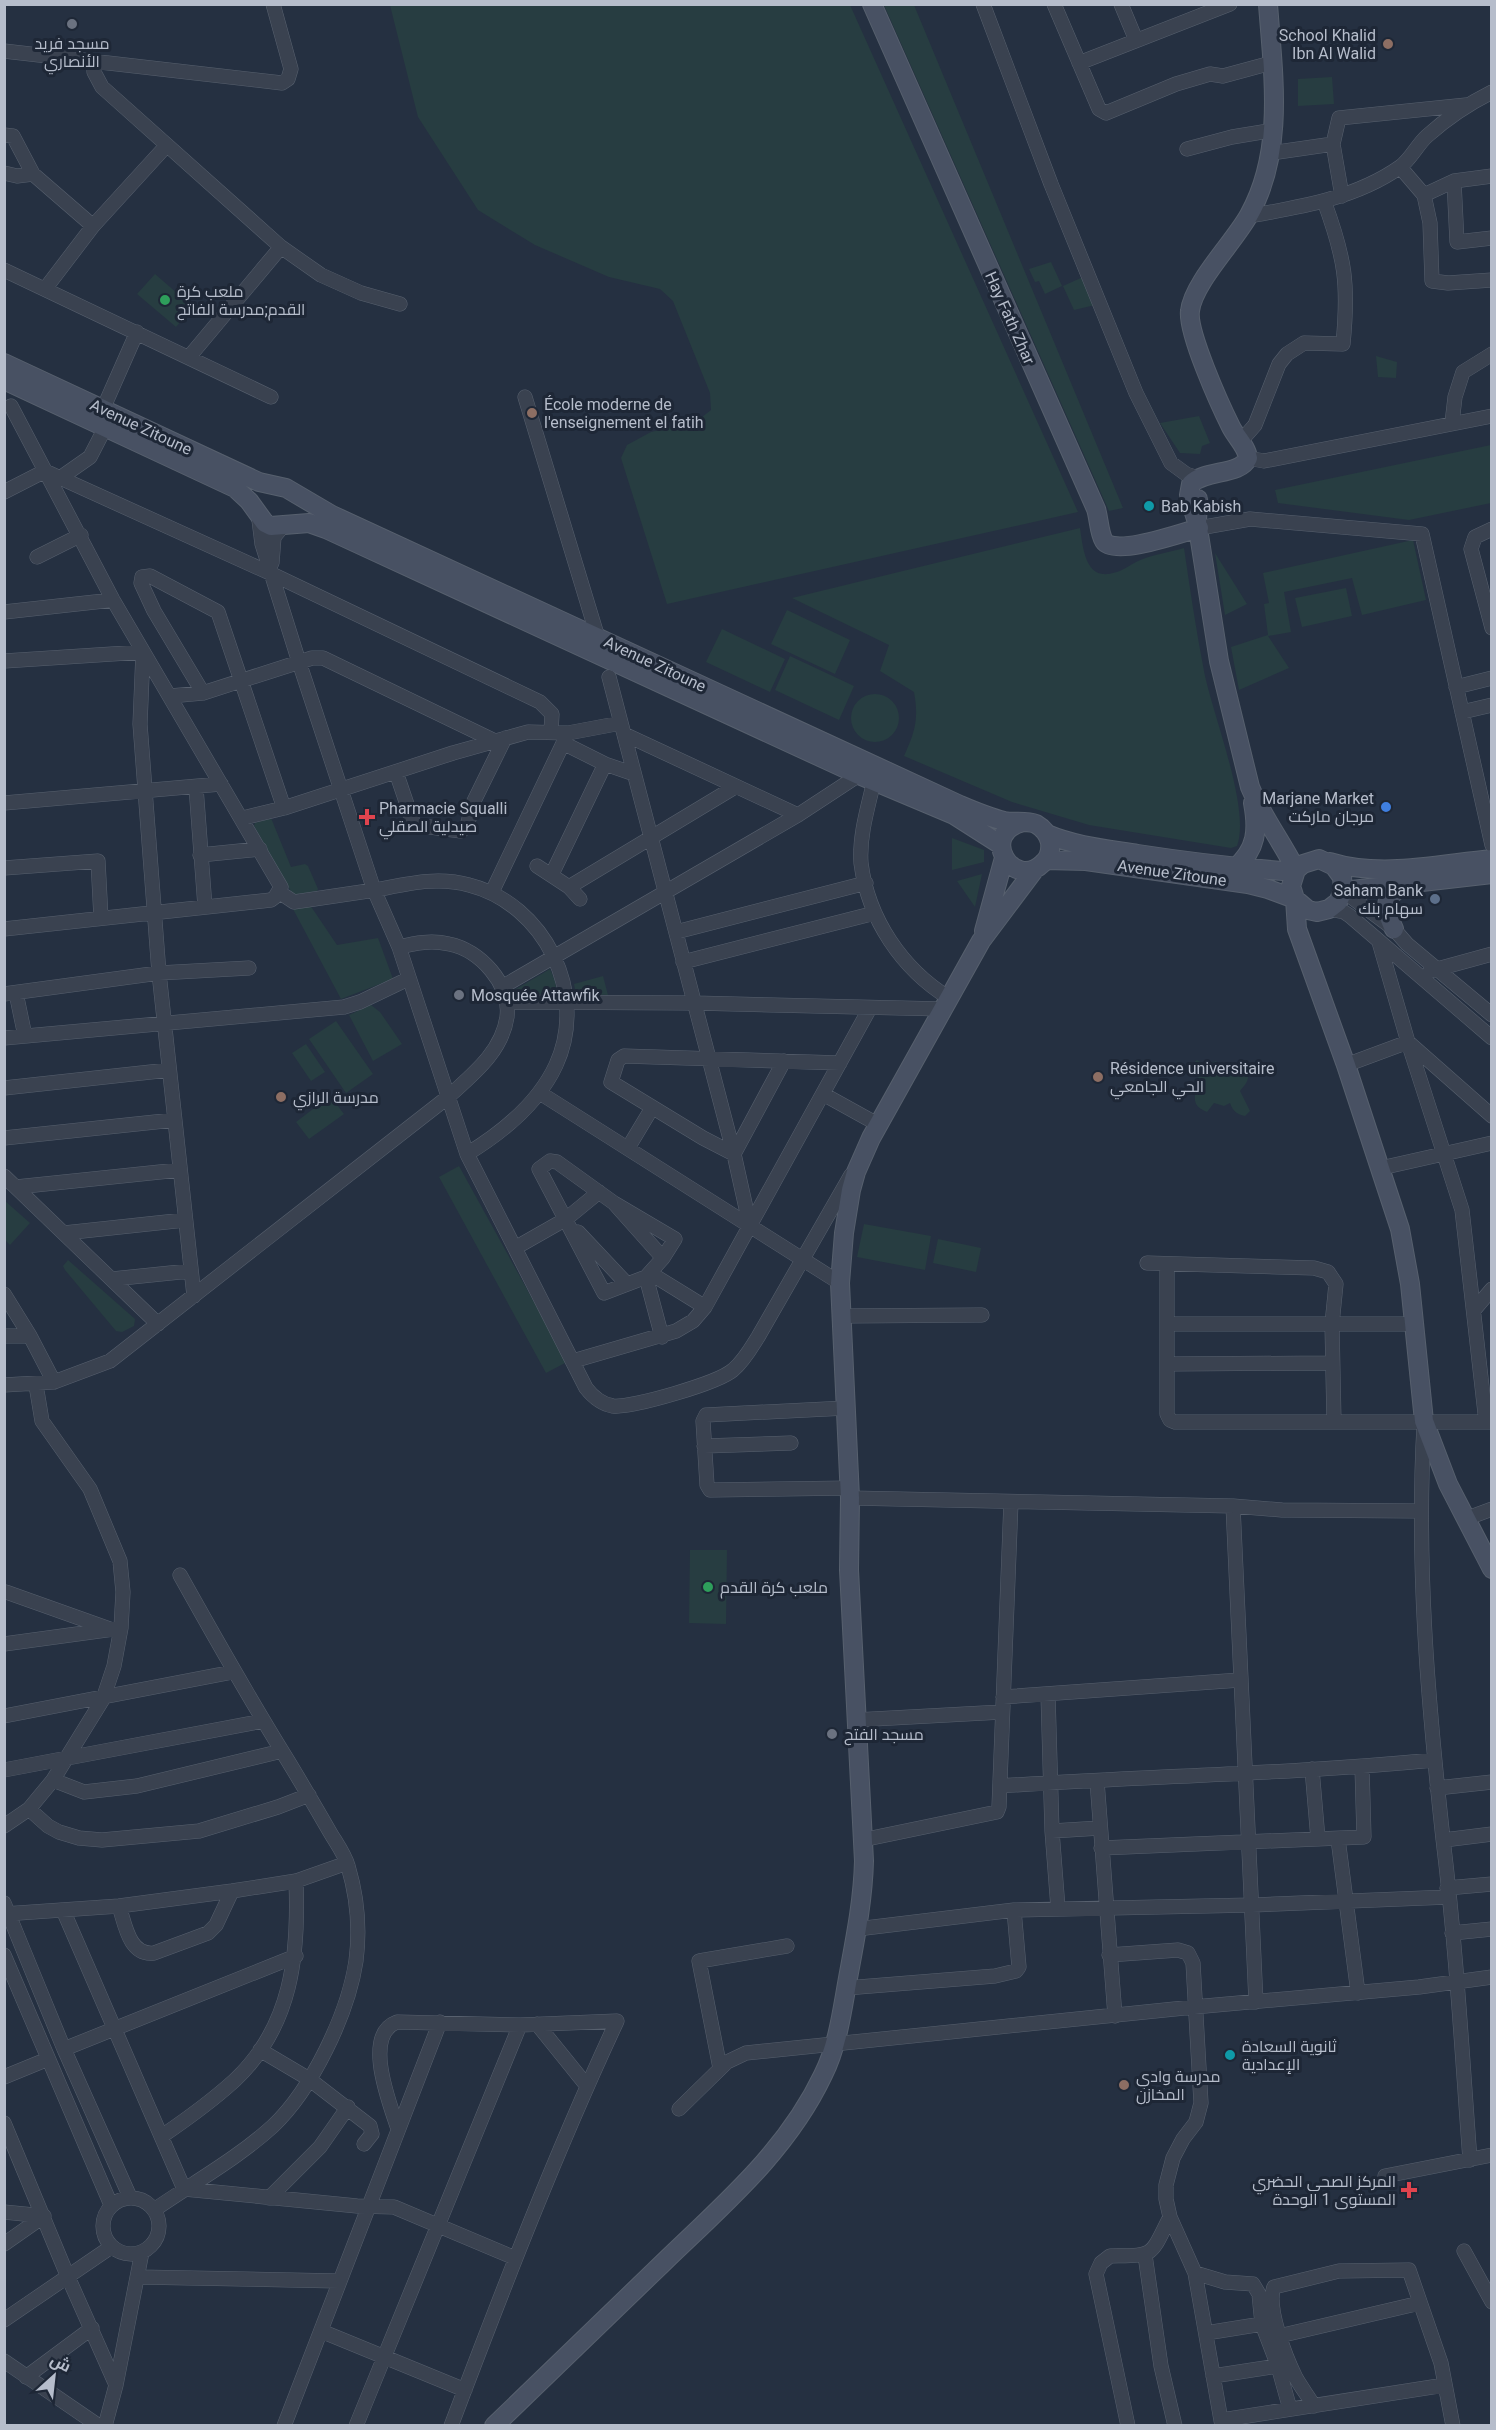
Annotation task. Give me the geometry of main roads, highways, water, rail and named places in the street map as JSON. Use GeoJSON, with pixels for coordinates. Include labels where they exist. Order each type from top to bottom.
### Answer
{"type":"FeatureCollection","features":[{"type":"Feature","properties":{"kind":"place","name":"مسجد فريد الأنصاري"},"geometry":{"type":"Point","coordinates":[72,24]}},
{"type":"Feature","properties":{"kind":"place","name":"School Khalid Ibn Al Walid"},"geometry":{"type":"Point","coordinates":[1388,44]}},
{"type":"Feature","properties":{"kind":"place","name":"ملعب كرة القدم;مدرسة الفاتح"},"geometry":{"type":"Point","coordinates":[165,300]}},
{"type":"Feature","properties":{"kind":"place","name":"École moderne de l'enseignement el fatih"},"geometry":{"type":"Point","coordinates":[532,413]}},
{"type":"Feature","properties":{"kind":"place","name":"Bab Kabish"},"geometry":{"type":"Point","coordinates":[1149,506]}},
{"type":"Feature","properties":{"kind":"place","name":"Marjane Market مرجان ماركت"},"geometry":{"type":"Point","coordinates":[1386,807]}},
{"type":"Feature","properties":{"kind":"place","name":"Pharmacie Squalli صيدلية الصقلي"},"geometry":{"type":"Point","coordinates":[367,817]}},
{"type":"Feature","properties":{"kind":"place","name":"Saham Bank سهام بنك"},"geometry":{"type":"Point","coordinates":[1435,899]}},
{"type":"Feature","properties":{"kind":"place","name":"Mosquée Attawfik"},"geometry":{"type":"Point","coordinates":[459,995]}},
{"type":"Feature","properties":{"kind":"place","name":"Résidence universitaire الحي الجامعي"},"geometry":{"type":"Point","coordinates":[1098,1077]}},
{"type":"Feature","properties":{"kind":"place","name":"مدرسة الرازي"},"geometry":{"type":"Point","coordinates":[281,1097]}},
{"type":"Feature","properties":{"kind":"place","name":"ملعب كرة القدم"},"geometry":{"type":"Point","coordinates":[708,1587]}},
{"type":"Feature","properties":{"kind":"place","name":"مسجد الفتح"},"geometry":{"type":"Point","coordinates":[832,1734]}},
{"type":"Feature","properties":{"kind":"place","name":"ثانوية السعادة الإعدادية"},"geometry":{"type":"Point","coordinates":[1230,2055]}},
{"type":"Feature","properties":{"kind":"place","name":"مدرسة وادي المخازن"},"geometry":{"type":"Point","coordinates":[1124,2085]}},
{"type":"Feature","properties":{"kind":"place","name":"المركز الصحي الحضري المستوى 1 الوحدة"},"geometry":{"type":"Point","coordinates":[1409,2190]}}]}
